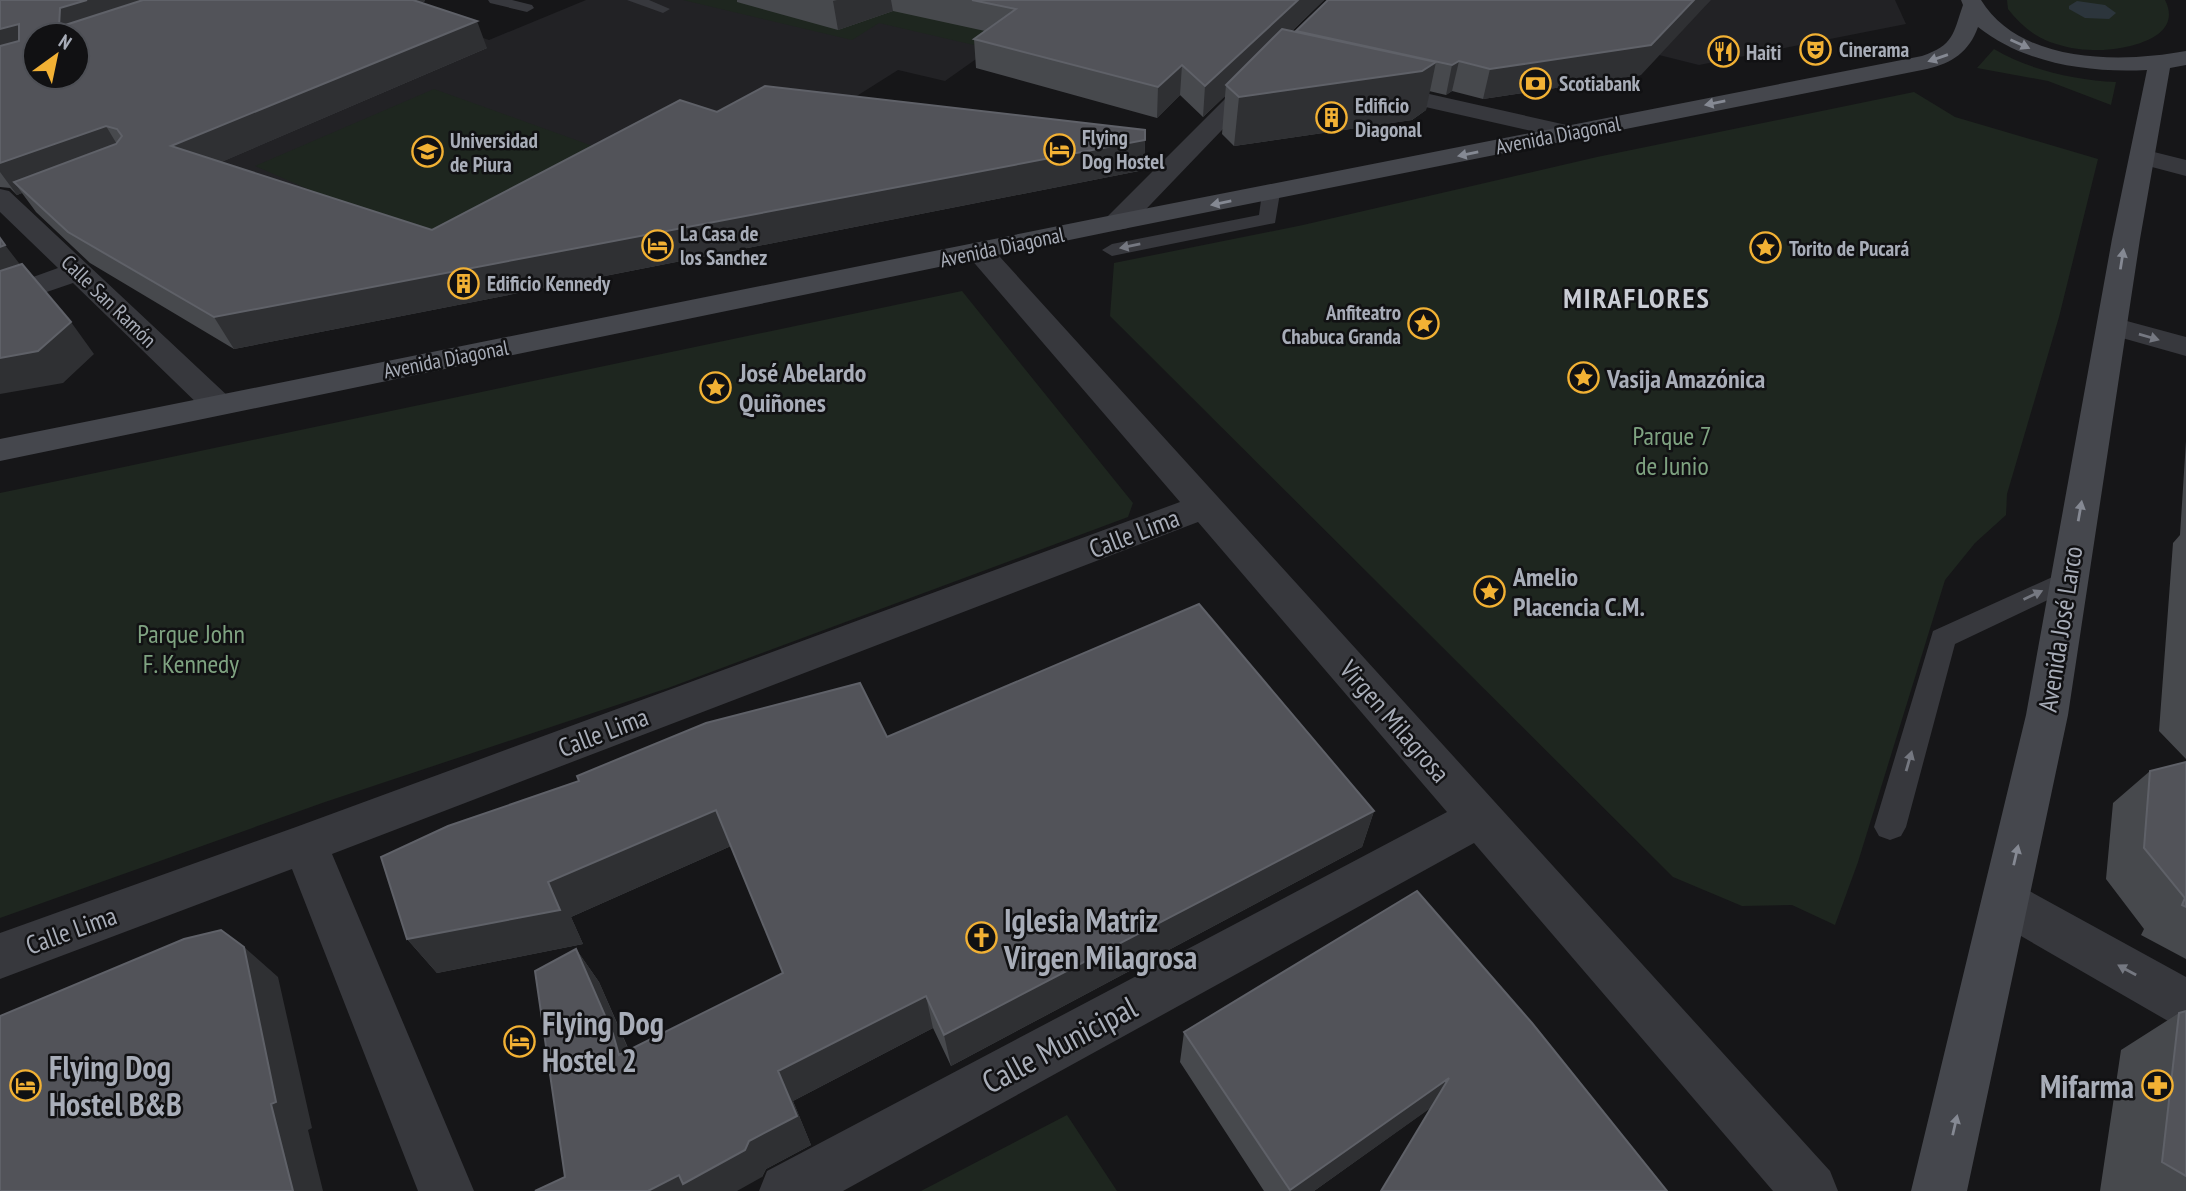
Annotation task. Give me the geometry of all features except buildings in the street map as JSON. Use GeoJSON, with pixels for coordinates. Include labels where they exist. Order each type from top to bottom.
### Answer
{"type":"FeatureCollection","features":[{"type":"Feature","properties":{"kind":"main road"},"geometry":{"type":"LineString","coordinates":[[1972,3],[1980,18],[1993,29],[2043,52],[2099,64],[2159,64],[2186,58]]}},
{"type":"Feature","properties":{"kind":"main road","name":"Avenida Diagonal"},"geometry":{"type":"LineString","coordinates":[[0,450],[1943,57],[1953,52],[1965,38],[1972,3]]}},
{"type":"Feature","properties":{"kind":"main road","name":"Avenida José Larco"},"geometry":{"type":"LineString","coordinates":[[1939,1191],[2047,715],[2112,326],[2142,157],[2149,138],[2159,64]]}},
{"type":"Feature","properties":{"kind":"street"},"geometry":{"type":"LineString","coordinates":[[1118,222],[1279,63]]}},
{"type":"Feature","properties":{"kind":"street"},"geometry":{"type":"LineString","coordinates":[[1353,84],[1571,133]]}},
{"type":"Feature","properties":{"kind":"street"},"geometry":{"type":"LineString","coordinates":[[2142,157],[2186,168]]}},
{"type":"Feature","properties":{"kind":"street","name":"Calle San Ramón"},"geometry":{"type":"LineString","coordinates":[[17,202],[78,271],[218,405]]}},
{"type":"Feature","properties":{"kind":"street","name":"Virgen Milagrosa"},"geometry":{"type":"LineString","coordinates":[[980,252],[1810,1191]]}},
{"type":"Feature","properties":{"kind":"street"},"geometry":{"type":"LineString","coordinates":[[0,299],[78,271]]}},
{"type":"Feature","properties":{"kind":"street"},"geometry":{"type":"LineString","coordinates":[[2112,326],[2186,347]]}},
{"type":"Feature","properties":{"kind":"street","name":"Calle Lima"},"geometry":{"type":"LineString","coordinates":[[0,956],[1205,506]]}},
{"type":"Feature","properties":{"kind":"street","name":"Calle Municipal"},"geometry":{"type":"LineString","coordinates":[[787,1191],[1480,817]]}},
{"type":"Feature","properties":{"kind":"street"},"geometry":{"type":"LineString","coordinates":[[305,844],[446,1191]]}},
{"type":"Feature","properties":{"kind":"street"},"geometry":{"type":"LineString","coordinates":[[2005,902],[2186,1004]]}},
{"type":"Feature","properties":{"kind":"lane"},"geometry":{"type":"LineString","coordinates":[[495,0],[527,8]]}},
{"type":"Feature","properties":{"kind":"lane"},"geometry":{"type":"LineString","coordinates":[[634,0],[663,9]]}},
{"type":"Feature","properties":{"kind":"lane"},"geometry":{"type":"LineString","coordinates":[[1112,250],[1268,219],[1271,193]]}},
{"type":"Feature","properties":{"kind":"lane"},"geometry":{"type":"LineString","coordinates":[[1890,827],[1943,638],[2068,579]]}},
{"type":"Feature","properties":{"kind":"shaded area","name":"Universidad de Piura"},"geometry":{"type":"Polygon","coordinates":[[[586,0],[1291,0],[1003,40],[945,81],[898,70],[825,116],[306,288],[138,160],[408,13],[489,40],[586,0]]]}},
{"type":"Feature","properties":{"kind":"shaded area"},"geometry":{"type":"Polygon","coordinates":[[[1685,0],[1895,0],[1906,24],[1699,65],[1659,55],[1706,5],[1685,0]]]}},
{"type":"Feature","properties":{"kind":"shaded area"},"geometry":{"type":"Polygon","coordinates":[[[2077,1],[2105,5],[2116,13],[2109,19],[2085,18],[2069,9],[2069,6],[2077,1]]]}},
{"type":"Feature","properties":{"kind":"green space"},"geometry":{"type":"Polygon","coordinates":[[[683,0],[1009,0],[1032,5],[974,45],[879,23],[852,40],[683,0]]]}},
{"type":"Feature","properties":{"kind":"green space"},"geometry":{"type":"Polygon","coordinates":[[[2007,0],[2165,0],[2169,14],[2166,25],[2146,41],[2104,50],[2082,49],[2055,44],[2032,33],[2008,9],[2007,0]]]}},
{"type":"Feature","properties":{"kind":"green space"},"geometry":{"type":"Polygon","coordinates":[[[1994,49],[2022,63],[2053,73],[2116,82],[2111,105],[2048,81],[1977,68],[1994,49]]]}},
{"type":"Feature","properties":{"kind":"green space"},"geometry":{"type":"Polygon","coordinates":[[[434,89],[612,153],[434,244],[255,166],[434,89]]]}},
{"type":"Feature","properties":{"kind":"green space","name":"Parque 7 de Junio"},"geometry":{"type":"Polygon","coordinates":[[[1914,92],[1955,117],[2098,159],[2059,317],[2007,494],[2006,515],[1975,543],[1945,580],[1858,862],[1835,925],[1792,905],[1742,906],[1673,877],[1110,316],[1114,263],[1303,225],[1597,157],[1914,92]]]}},
{"type":"Feature","properties":{"kind":"green space","name":"Parque John F. Kennedy"},"geometry":{"type":"Polygon","coordinates":[[[962,291],[1133,503],[1128,517],[668,688],[325,802],[0,918],[0,493],[962,291]]]}},
{"type":"Feature","properties":{"kind":"green space"},"geometry":{"type":"Polygon","coordinates":[[[1067,1115],[1117,1191],[921,1191],[1067,1115]]]}},
{"type":"Feature","properties":{"kind":"place","name":"Cinerama"},"geometry":{"type":"Point","coordinates":[1816,49]}},
{"type":"Feature","properties":{"kind":"place","name":"Haiti"},"geometry":{"type":"Point","coordinates":[1723,52]}},
{"type":"Feature","properties":{"kind":"place","name":"Scotiabank"},"geometry":{"type":"Point","coordinates":[1536,83]}},
{"type":"Feature","properties":{"kind":"place","name":"Edificio Diagonal"},"geometry":{"type":"Point","coordinates":[1332,117]}},
{"type":"Feature","properties":{"kind":"place","name":"Flying Dog Hostel"},"geometry":{"type":"Point","coordinates":[1059,149]}},
{"type":"Feature","properties":{"kind":"place","name":"Universidad de Piura"},"geometry":{"type":"Point","coordinates":[427,152]}},
{"type":"Feature","properties":{"kind":"place","name":"La Casa de los Sanchez"},"geometry":{"type":"Point","coordinates":[657,245]}},
{"type":"Feature","properties":{"kind":"place","name":"Torito de Pucará"},"geometry":{"type":"Point","coordinates":[1766,248]}},
{"type":"Feature","properties":{"kind":"place","name":"Edificio Kennedy"},"geometry":{"type":"Point","coordinates":[464,283]}},
{"type":"Feature","properties":{"kind":"place","name":"Anfiteatro Chabuca Granda"},"geometry":{"type":"Point","coordinates":[1424,324]}},
{"type":"Feature","properties":{"kind":"place","name":"Vasija Amazónica"},"geometry":{"type":"Point","coordinates":[1584,378]}},
{"type":"Feature","properties":{"kind":"place","name":"José Abelardo Quiñones"},"geometry":{"type":"Point","coordinates":[716,387]}},
{"type":"Feature","properties":{"kind":"place","name":"Amelio Placencia C.M."},"geometry":{"type":"Point","coordinates":[1490,591]}},
{"type":"Feature","properties":{"kind":"place","name":"Iglesia Matriz Virgen Milagrosa"},"geometry":{"type":"Point","coordinates":[981,938]}},
{"type":"Feature","properties":{"kind":"place","name":"Flying Dog Hostel 2"},"geometry":{"type":"Point","coordinates":[519,1041]}},
{"type":"Feature","properties":{"kind":"place","name":"Flying Dog Hostel B&B"},"geometry":{"type":"Point","coordinates":[26,1085]}},
{"type":"Feature","properties":{"kind":"place","name":"Mifarma"},"geometry":{"type":"Point","coordinates":[2157,1086]}},
{"type":"Feature","properties":{"kind":"district","name":"MIRAFLORES"},"geometry":{"type":"Point","coordinates":[1637,297]}}]}
